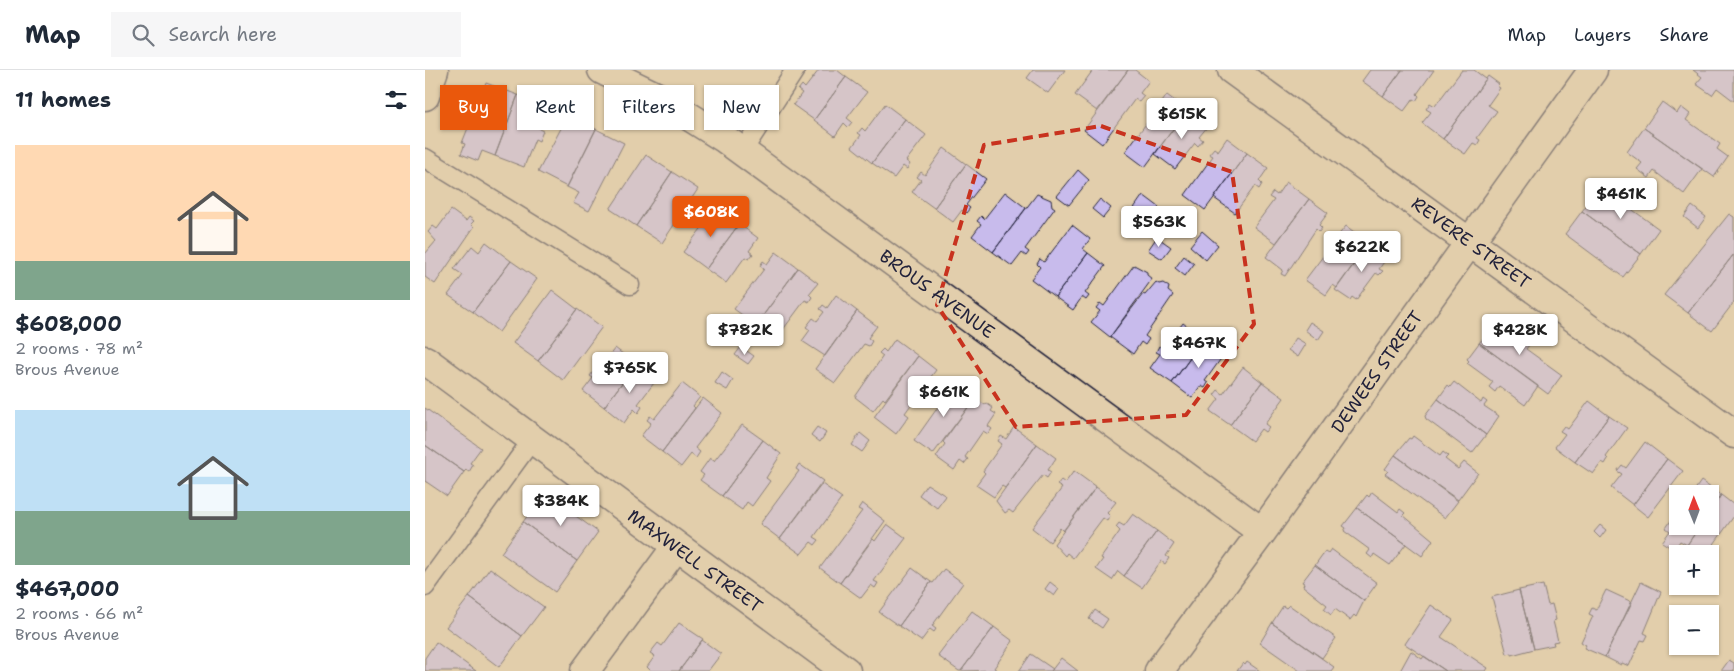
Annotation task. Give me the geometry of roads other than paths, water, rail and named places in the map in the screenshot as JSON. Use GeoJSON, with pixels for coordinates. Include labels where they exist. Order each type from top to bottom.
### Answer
{"type":"FeatureCollection","features":[{"type":"Feature","properties":{"kind":"street"},"geometry":{"type":"LineString","coordinates":[[425,96],[434,70]]}},
{"type":"Feature","properties":{"kind":"street","name":"BROUS AVENUE"},"geometry":{"type":"LineString","coordinates":[[602,70],[660,98],[742,152],[1262,532]]}},
{"type":"Feature","properties":{"kind":"street","name":"REVERE STREET"},"geometry":{"type":"LineString","coordinates":[[1232,70],[1734,434]]}},
{"type":"Feature","properties":{"kind":"street","name":"DEWEES STREET"},"geometry":{"type":"LineString","coordinates":[[1159,671],[1262,532],[1593,70]]}},
{"type":"Feature","properties":{"kind":"street","name":"MAXWELL STREET"},"geometry":{"type":"LineString","coordinates":[[425,360],[846,671]]}},
{"type":"Feature","properties":{"kind":"street"},"geometry":{"type":"LineString","coordinates":[[585,671],[676,547]]}},
{"type":"Feature","properties":{"kind":"lane"},"geometry":{"type":"LineString","coordinates":[[742,152],[795,70]]}},
{"type":"Feature","properties":{"kind":"lane"},"geometry":{"type":"LineString","coordinates":[[425,158],[630,285]]}},
{"type":"Feature","properties":{"kind":"lane"},"geometry":{"type":"LineString","coordinates":[[425,586],[533,440]]}}]}
